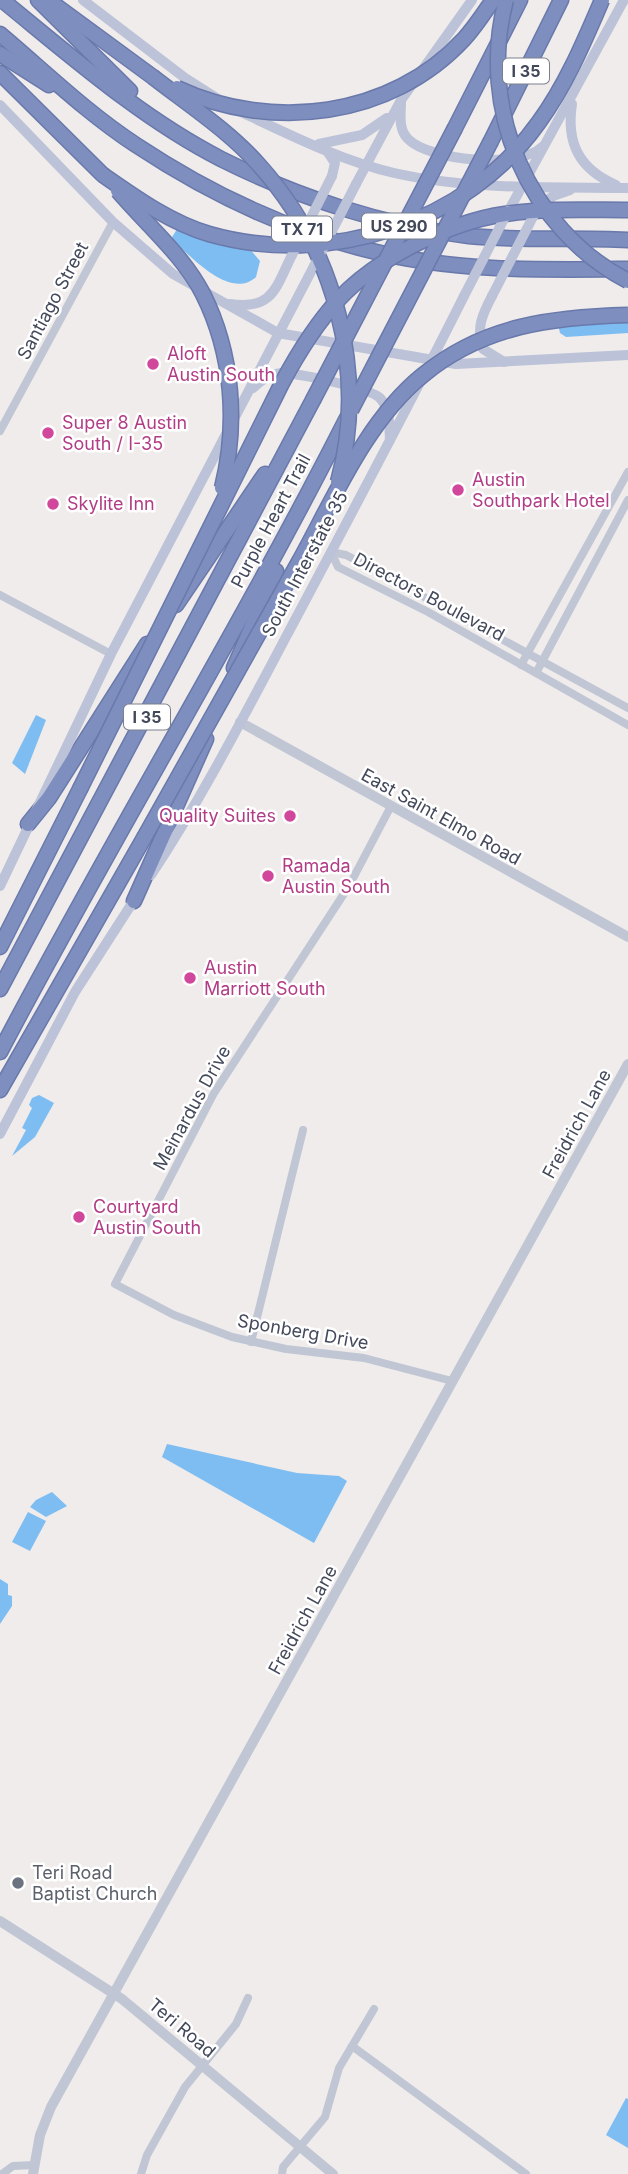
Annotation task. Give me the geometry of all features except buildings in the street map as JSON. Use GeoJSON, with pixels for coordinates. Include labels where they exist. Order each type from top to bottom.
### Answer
{"type":"FeatureCollection","features":[{"type":"Feature","properties":{"kind":"highway","name":"TX 71"},"geometry":{"type":"LineString","coordinates":[[2,0],[94,75],[162,121],[219,158],[274,183],[379,218],[469,236],[628,240]]}},
{"type":"Feature","properties":{"kind":"highway"},"geometry":{"type":"LineString","coordinates":[[38,0],[162,121]]}},
{"type":"Feature","properties":{"kind":"highway"},"geometry":{"type":"LineString","coordinates":[[48,0],[228,135],[260,165],[292,208],[324,271],[339,315],[348,366],[351,414],[346,454],[333,500]]}},
{"type":"Feature","properties":{"kind":"highway"},"geometry":{"type":"LineString","coordinates":[[153,77],[216,104],[250,111],[281,114],[338,108],[402,86],[437,64],[465,38],[493,0]]}},
{"type":"Feature","properties":{"kind":"highway"},"geometry":{"type":"LineString","coordinates":[[506,0],[499,26],[498,79],[502,109],[515,156],[542,206],[583,252],[628,279]]}},
{"type":"Feature","properties":{"kind":"highway","name":"Purple Heart Trail"},"geometry":{"type":"LineString","coordinates":[[0,989],[313,400],[520,0]]}},
{"type":"Feature","properties":{"kind":"highway","name":"Purple Heart Trail"},"geometry":{"type":"LineString","coordinates":[[0,1052],[53,951],[286,538],[561,0]]}},
{"type":"Feature","properties":{"kind":"highway","name":"US 290"},"geometry":{"type":"LineString","coordinates":[[0,73],[103,175],[163,214],[206,233],[252,244],[331,243],[371,236],[421,218],[470,191],[500,167],[538,124],[561,90],[602,0]]}},
{"type":"Feature","properties":{"kind":"highway","name":"TX 71"},"geometry":{"type":"LineString","coordinates":[[0,34],[72,98],[136,145],[204,186],[314,233],[368,250],[412,259],[564,270],[628,270]]}},
{"type":"Feature","properties":{"kind":"highway"},"geometry":{"type":"LineString","coordinates":[[0,54],[72,98]]}},
{"type":"Feature","properties":{"kind":"highway"},"geometry":{"type":"LineString","coordinates":[[103,175],[186,268],[203,293],[215,325],[226,360],[232,432],[218,506]]}},
{"type":"Feature","properties":{"kind":"highway"},"geometry":{"type":"LineString","coordinates":[[0,947],[218,506],[299,352],[341,297],[400,253],[467,223],[503,214],[554,209],[628,210]]}},
{"type":"Feature","properties":{"kind":"highway"},"geometry":{"type":"LineString","coordinates":[[594,238],[628,234]]}},
{"type":"Feature","properties":{"kind":"highway"},"geometry":{"type":"LineString","coordinates":[[564,270],[628,279]]}},
{"type":"Feature","properties":{"kind":"highway"},"geometry":{"type":"LineString","coordinates":[[0,1090],[333,500],[373,433],[402,395],[424,374],[456,353],[522,324],[562,316],[628,315]]}},
{"type":"Feature","properties":{"kind":"highway"},"geometry":{"type":"LineString","coordinates":[[28,824],[49,798],[140,654],[289,443]]}},
{"type":"Feature","properties":{"kind":"highway"},"geometry":{"type":"LineString","coordinates":[[134,901],[204,744],[275,573],[286,538]]}},
{"type":"Feature","properties":{"kind":"main road"},"geometry":{"type":"LineString","coordinates":[[83,0],[185,78],[230,106],[366,165],[446,181],[625,188]]}},
{"type":"Feature","properties":{"kind":"main road"},"geometry":{"type":"LineString","coordinates":[[0,886],[111,654],[366,165],[401,100],[472,0]]}},
{"type":"Feature","properties":{"kind":"main road","name":"South Interstate 35"},"geometry":{"type":"LineString","coordinates":[[0,1134],[75,992],[185,823],[390,443],[509,210],[624,0]]}},
{"type":"Feature","properties":{"kind":"main road"},"geometry":{"type":"LineString","coordinates":[[573,97],[570,132],[573,148],[588,169],[625,188]]}},
{"type":"Feature","properties":{"kind":"main road"},"geometry":{"type":"LineString","coordinates":[[401,100],[403,132],[409,140],[424,149],[462,159],[520,158],[538,151],[548,142]]}},
{"type":"Feature","properties":{"kind":"main road"},"geometry":{"type":"LineString","coordinates":[[0,105],[113,222],[173,274],[220,303],[278,333],[431,361],[507,364],[628,355]]}},
{"type":"Feature","properties":{"kind":"main road"},"geometry":{"type":"LineString","coordinates":[[313,144],[330,144],[362,135],[395,111]]}},
{"type":"Feature","properties":{"kind":"main road"},"geometry":{"type":"LineString","coordinates":[[220,303],[247,307],[259,305],[268,299],[332,176],[335,163],[326,149]]}},
{"type":"Feature","properties":{"kind":"main road"},"geometry":{"type":"LineString","coordinates":[[507,364],[483,349],[479,338],[482,316],[536,211],[553,196],[576,188]]}},
{"type":"Feature","properties":{"kind":"main road"},"geometry":{"type":"LineString","coordinates":[[249,392],[260,381],[285,373],[370,391],[379,397],[389,415],[390,443]]}},
{"type":"Feature","properties":{"kind":"street","name":"Santiago Street"},"geometry":{"type":"LineString","coordinates":[[0,431],[113,222]]}},
{"type":"Feature","properties":{"kind":"street"},"geometry":{"type":"LineString","coordinates":[[521,665],[628,472]]}},
{"type":"Feature","properties":{"kind":"street"},"geometry":{"type":"LineString","coordinates":[[536,673],[628,500]]}},
{"type":"Feature","properties":{"kind":"street","name":"Directors Boulevard"},"geometry":{"type":"LineString","coordinates":[[331,552],[346,555],[434,601],[628,708]]}},
{"type":"Feature","properties":{"kind":"street","name":"Directors Boulevard"},"geometry":{"type":"LineString","coordinates":[[331,552],[338,567],[428,612],[628,725]]}},
{"type":"Feature","properties":{"kind":"street"},"geometry":{"type":"LineString","coordinates":[[0,595],[111,654]]}},
{"type":"Feature","properties":{"kind":"street"},"geometry":{"type":"LineString","coordinates":[[428,612],[434,601]]}},
{"type":"Feature","properties":{"kind":"street","name":"East Saint Elmo Road"},"geometry":{"type":"LineString","coordinates":[[240,722],[390,808],[628,937]]}},
{"type":"Feature","properties":{"kind":"street","name":"Meinardus Drive"},"geometry":{"type":"LineString","coordinates":[[116,1284],[214,1093],[349,886],[390,808]]}},
{"type":"Feature","properties":{"kind":"street","name":"Freidrich Lane"},"geometry":{"type":"LineString","coordinates":[[2,2174],[13,2166],[33,2170],[40,2135],[51,2108],[628,1064]]}},
{"type":"Feature","properties":{"kind":"street"},"geometry":{"type":"LineString","coordinates":[[251,1342],[303,1130]]}},
{"type":"Feature","properties":{"kind":"street","name":"Sponberg Drive"},"geometry":{"type":"LineString","coordinates":[[116,1284],[187,1321],[251,1342],[364,1358],[452,1381]]}},
{"type":"Feature","properties":{"kind":"street","name":"Teri Road"},"geometry":{"type":"LineString","coordinates":[[0,1921],[114,1993],[333,2174]]}},
{"type":"Feature","properties":{"kind":"street"},"geometry":{"type":"LineString","coordinates":[[141,2174],[147,2155],[185,2087],[236,2024],[248,1998]]}},
{"type":"Feature","properties":{"kind":"street"},"geometry":{"type":"LineString","coordinates":[[282,2174],[325,2116],[339,2068],[374,2009]]}},
{"type":"Feature","properties":{"kind":"street"},"geometry":{"type":"LineString","coordinates":[[352,2046],[526,2174]]}},
{"type":"Feature","properties":{"kind":"water"},"geometry":{"type":"Polygon","coordinates":[[[183,219],[243,241],[260,261],[256,277],[246,283],[234,283],[223,280],[199,264],[171,239],[183,219]]]}},
{"type":"Feature","properties":{"kind":"water"},"geometry":{"type":"Polygon","coordinates":[[[628,309],[628,333],[566,337],[560,333],[557,320],[562,312],[628,309]]]}},
{"type":"Feature","properties":{"kind":"water"},"geometry":{"type":"Polygon","coordinates":[[[36,715],[46,720],[25,774],[12,763],[36,715]]]}},
{"type":"Feature","properties":{"kind":"water"},"geometry":{"type":"Polygon","coordinates":[[[39,1095],[54,1103],[35,1137],[12,1156],[26,1130],[22,1128],[32,1108],[29,1105],[32,1098],[39,1095]]]}},
{"type":"Feature","properties":{"kind":"water"},"geometry":{"type":"Polygon","coordinates":[[[167,1444],[297,1473],[339,1476],[347,1481],[314,1543],[162,1457],[167,1444]]]}},
{"type":"Feature","properties":{"kind":"water"},"geometry":{"type":"Polygon","coordinates":[[[52,1492],[67,1506],[46,1517],[30,1507],[36,1500],[52,1492]]]}},
{"type":"Feature","properties":{"kind":"water"},"geometry":{"type":"Polygon","coordinates":[[[28,1512],[46,1521],[30,1551],[12,1542],[28,1512]]]}},
{"type":"Feature","properties":{"kind":"water"},"geometry":{"type":"Polygon","coordinates":[[[0,1579],[8,1584],[12,1606],[0,1624],[0,1579]]]}},
{"type":"Feature","properties":{"kind":"water"},"geometry":{"type":"Polygon","coordinates":[[[626,2098],[628,2099],[628,2148],[606,2135],[626,2098]]]}},
{"type":"Feature","properties":{"kind":"place","name":"Aloft Austin South"},"geometry":{"type":"Point","coordinates":[153,364]}},
{"type":"Feature","properties":{"kind":"place","name":"Super 8 Austin South / I-35"},"geometry":{"type":"Point","coordinates":[48,433]}},
{"type":"Feature","properties":{"kind":"place","name":"Austin Southpark Hotel"},"geometry":{"type":"Point","coordinates":[458,490]}},
{"type":"Feature","properties":{"kind":"place","name":"Skylite Inn"},"geometry":{"type":"Point","coordinates":[53,504]}},
{"type":"Feature","properties":{"kind":"place","name":"Quality Suites"},"geometry":{"type":"Point","coordinates":[290,816]}},
{"type":"Feature","properties":{"kind":"place","name":"Ramada Austin South"},"geometry":{"type":"Point","coordinates":[268,876]}},
{"type":"Feature","properties":{"kind":"place","name":"Austin Marriott South"},"geometry":{"type":"Point","coordinates":[190,978]}},
{"type":"Feature","properties":{"kind":"place","name":"Courtyard Austin South"},"geometry":{"type":"Point","coordinates":[79,1217]}},
{"type":"Feature","properties":{"kind":"place","name":"Teri Road Baptist Church"},"geometry":{"type":"Point","coordinates":[18,1883]}}]}
